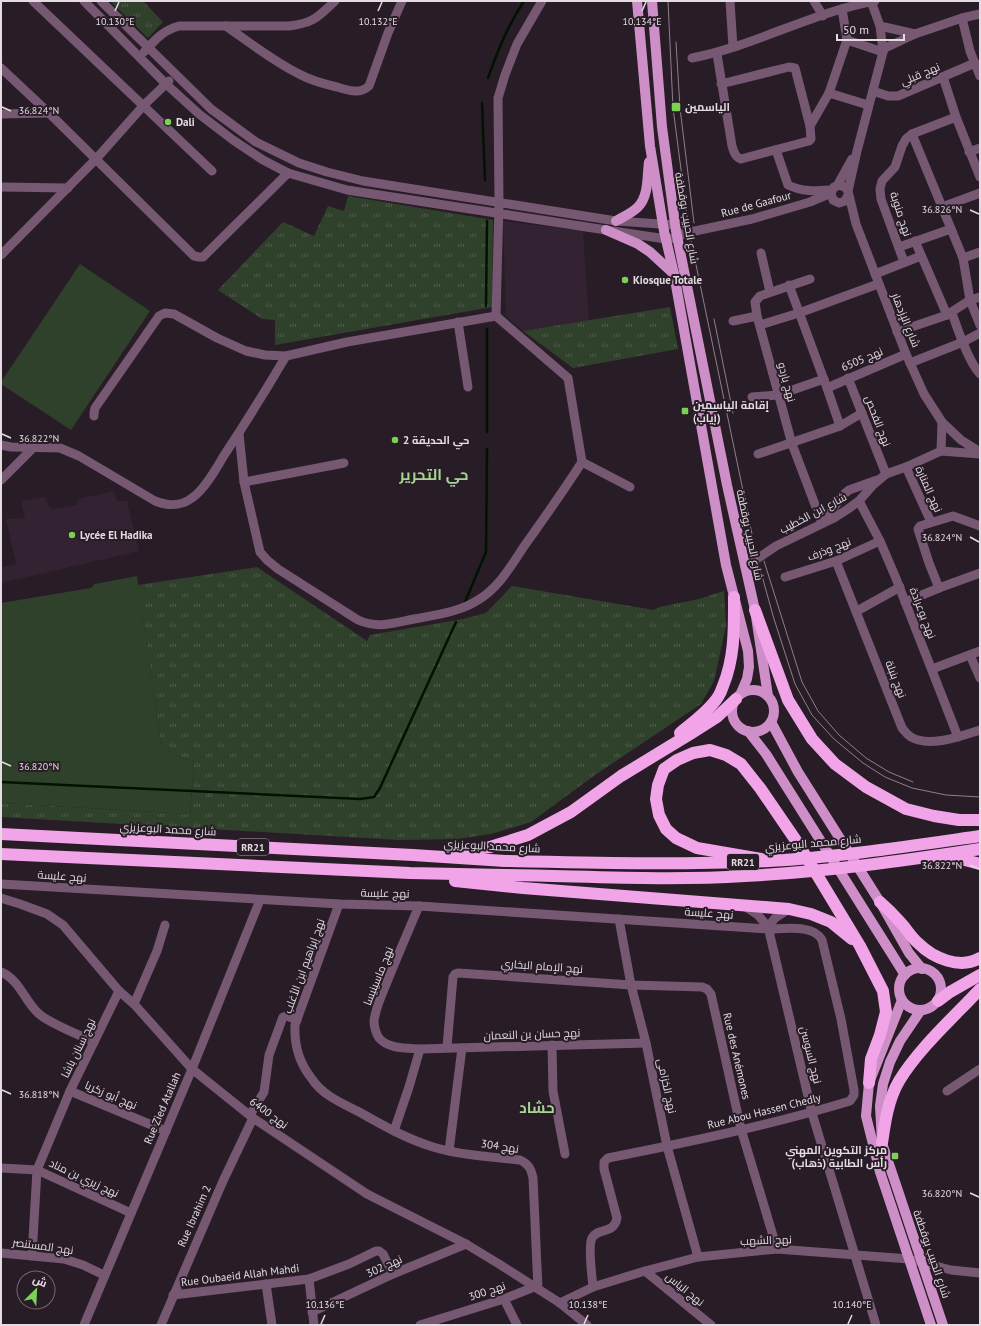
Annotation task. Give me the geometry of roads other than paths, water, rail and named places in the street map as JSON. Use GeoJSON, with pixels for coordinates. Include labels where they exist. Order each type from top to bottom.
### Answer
{"type":"FeatureCollection","features":[{"type":"Feature","properties":{"kind":"highway"},"geometry":{"type":"LineString","coordinates":[[651,757],[702,715],[718,697],[732,659],[734,597]]}},
{"type":"Feature","properties":{"kind":"highway"},"geometry":{"type":"LineString","coordinates":[[755,610],[788,700],[812,739],[835,764],[866,788],[906,809],[959,820],[980,820]]}},
{"type":"Feature","properties":{"kind":"highway"},"geometry":{"type":"LineString","coordinates":[[413,855],[490,847],[528,835],[571,812],[620,776],[717,717],[738,696]]}},
{"type":"Feature","properties":{"kind":"highway"},"geometry":{"type":"LineString","coordinates":[[770,861],[723,851],[696,848],[676,838],[666,829],[659,815],[656,800],[658,785],[664,769],[677,760],[693,753],[710,750],[726,755],[741,764],[760,788],[799,845],[860,946],[883,991],[886,1012],[871,1060],[869,1083]]}},
{"type":"Feature","properties":{"kind":"highway","name":"شارع محمد البوعزيزي"},"geometry":{"type":"LineString","coordinates":[[1,834],[505,861],[653,864],[770,861],[917,845],[980,836]]}},
{"type":"Feature","properties":{"kind":"highway","name":"RR21"},"geometry":{"type":"LineString","coordinates":[[1,854],[410,874],[653,878],[746,876],[840,868],[980,849]]}},
{"type":"Feature","properties":{"kind":"highway"},"geometry":{"type":"LineString","coordinates":[[919,858],[961,859],[980,864]]}},
{"type":"Feature","properties":{"kind":"highway"},"geometry":{"type":"LineString","coordinates":[[410,874],[438,879],[523,888],[746,907],[789,909],[811,914],[831,922],[860,946]]}},
{"type":"Feature","properties":{"kind":"highway"},"geometry":{"type":"LineString","coordinates":[[880,902],[900,922],[918,944],[932,955],[948,962],[964,963],[980,958]]}},
{"type":"Feature","properties":{"kind":"highway"},"geometry":{"type":"LineString","coordinates":[[938,1001],[950,992],[980,975]]}},
{"type":"Feature","properties":{"kind":"highway"},"geometry":{"type":"LineString","coordinates":[[882,1143],[886,1117],[899,1082],[929,1043],[980,989]]}},
{"type":"Feature","properties":{"kind":"main road","name":"شارع الحبيب بوقطفة"},"geometry":{"type":"LineString","coordinates":[[637,1],[650,146],[663,225],[674,274],[726,565],[748,651],[749,667],[747,679],[738,696]]}},
{"type":"Feature","properties":{"kind":"main road","name":"شارع الحبيب بوقطفة"},"geometry":{"type":"LineString","coordinates":[[652,1],[662,127],[678,238],[726,485],[755,610],[768,696]]}},
{"type":"Feature","properties":{"kind":"main road"},"geometry":{"type":"LineString","coordinates":[[616,221],[638,207],[643,200],[646,190],[650,146]]}},
{"type":"Feature","properties":{"kind":"main road"},"geometry":{"type":"LineString","coordinates":[[606,230],[638,244],[650,252],[674,274]]}},
{"type":"Feature","properties":{"kind":"main road"},"geometry":{"type":"LineString","coordinates":[[748,731],[755,732],[767,727],[774,715],[772,701],[763,692],[752,690],[738,696],[733,705],[732,712],[737,724],[748,731],[766,754],[905,975]]}},
{"type":"Feature","properties":{"kind":"main road"},"geometry":{"type":"LineString","coordinates":[[771,722],[798,772],[880,902],[909,953],[922,969]]}},
{"type":"Feature","properties":{"kind":"main road"},"geometry":{"type":"LineString","coordinates":[[922,969],[935,975],[941,988],[938,1001],[927,1009],[921,1010],[910,1008],[902,1000],[899,987],[901,980],[910,971],[922,969]]}},
{"type":"Feature","properties":{"kind":"main road","name":"شارع الحبيب بوقطفة"},"geometry":{"type":"LineString","coordinates":[[902,1000],[869,1083],[866,1116],[880,1172],[931,1325]]}},
{"type":"Feature","properties":{"kind":"main road","name":"شارع الحبيب بوقطفة"},"geometry":{"type":"LineString","coordinates":[[921,1010],[900,1041],[890,1062],[883,1084],[880,1106],[882,1143],[943,1325]]}},
{"type":"Feature","properties":{"kind":"street"},"geometry":{"type":"LineString","coordinates":[[33,1],[212,171]]}},
{"type":"Feature","properties":{"kind":"street"},"geometry":{"type":"LineString","coordinates":[[84,1],[166,84],[199,114],[233,140],[263,160],[288,173],[347,190],[666,239],[678,238],[686,232],[676,226],[616,221],[363,181],[299,163],[256,142],[211,109],[101,1]]}},
{"type":"Feature","properties":{"kind":"street"},"geometry":{"type":"LineString","coordinates":[[140,56],[159,36],[168,29],[179,26],[289,26],[305,24],[316,19],[335,1]]}},
{"type":"Feature","properties":{"kind":"street"},"geometry":{"type":"LineString","coordinates":[[226,26],[262,52],[299,74],[328,84],[359,92],[369,86],[388,33],[402,1]]}},
{"type":"Feature","properties":{"kind":"street"},"geometry":{"type":"LineString","coordinates":[[496,316],[499,203],[498,98],[517,44],[542,1]]}},
{"type":"Feature","properties":{"kind":"street"},"geometry":{"type":"LineString","coordinates":[[730,1],[733,47]]}},
{"type":"Feature","properties":{"kind":"street"},"geometry":{"type":"LineString","coordinates":[[814,1],[823,16]]}},
{"type":"Feature","properties":{"kind":"street"},"geometry":{"type":"LineString","coordinates":[[692,58],[717,54],[842,9],[873,1],[880,26],[883,51],[856,151],[848,193],[845,201],[810,202]]}},
{"type":"Feature","properties":{"kind":"street"},"geometry":{"type":"LineString","coordinates":[[810,126],[829,93],[847,40],[842,9]]}},
{"type":"Feature","properties":{"kind":"street"},"geometry":{"type":"LineString","coordinates":[[847,40],[883,51],[915,34],[962,18],[980,14]]}},
{"type":"Feature","properties":{"kind":"street"},"geometry":{"type":"LineString","coordinates":[[962,18],[980,76]]}},
{"type":"Feature","properties":{"kind":"street"},"geometry":{"type":"LineString","coordinates":[[880,26],[915,34]]}},
{"type":"Feature","properties":{"kind":"street"},"geometry":{"type":"LineString","coordinates":[[717,54],[721,84],[732,146],[736,155],[741,159],[809,141],[812,138],[795,68],[789,67],[721,84]]}},
{"type":"Feature","properties":{"kind":"street","name":"نهج قبلي"},"geometry":{"type":"LineString","coordinates":[[873,91],[888,96],[898,96],[975,63]]}},
{"type":"Feature","properties":{"kind":"street"},"geometry":{"type":"LineString","coordinates":[[1,68],[49,113],[194,256],[203,257],[288,173]]}},
{"type":"Feature","properties":{"kind":"street"},"geometry":{"type":"LineString","coordinates":[[1,255],[68,188],[144,105],[176,74]]}},
{"type":"Feature","properties":{"kind":"street"},"geometry":{"type":"LineString","coordinates":[[943,77],[956,117],[980,177]]}},
{"type":"Feature","properties":{"kind":"street"},"geometry":{"type":"LineString","coordinates":[[829,93],[868,106]]}},
{"type":"Feature","properties":{"kind":"street"},"geometry":{"type":"LineString","coordinates":[[1,114],[49,113]]}},
{"type":"Feature","properties":{"kind":"street"},"geometry":{"type":"LineString","coordinates":[[956,117],[912,134],[963,258],[970,300],[980,325]]}},
{"type":"Feature","properties":{"kind":"street","name":"نهج منوبة"},"geometry":{"type":"LineString","coordinates":[[904,262],[881,199],[880,189],[882,181],[896,165],[902,146],[906,139],[912,134]]}},
{"type":"Feature","properties":{"kind":"street"},"geometry":{"type":"LineString","coordinates":[[970,152],[980,148]]}},
{"type":"Feature","properties":{"kind":"street"},"geometry":{"type":"LineString","coordinates":[[776,150],[788,185],[798,190],[812,192],[844,186],[848,193],[856,224]]}},
{"type":"Feature","properties":{"kind":"street"},"geometry":{"type":"LineString","coordinates":[[810,202],[833,189],[856,151]]}},
{"type":"Feature","properties":{"kind":"street"},"geometry":{"type":"LineString","coordinates":[[1,187],[68,188]]}},
{"type":"Feature","properties":{"kind":"street"},"geometry":{"type":"LineString","coordinates":[[833,189],[833,200],[837,202],[856,224]]}},
{"type":"Feature","properties":{"kind":"street"},"geometry":{"type":"LineString","coordinates":[[942,208],[980,193]]}},
{"type":"Feature","properties":{"kind":"street","name":"Rue de Gaafour"},"geometry":{"type":"LineString","coordinates":[[686,232],[752,219],[810,202]]}},
{"type":"Feature","properties":{"kind":"street","name":"شارع الإزدهار"},"geometry":{"type":"LineString","coordinates":[[856,224],[897,332],[924,394],[942,422],[961,440]]}},
{"type":"Feature","properties":{"kind":"street"},"geometry":{"type":"LineString","coordinates":[[899,247],[952,229]]}},
{"type":"Feature","properties":{"kind":"street","name":"نهج منوبة"},"geometry":{"type":"LineString","coordinates":[[915,241],[976,370],[980,374]]}},
{"type":"Feature","properties":{"kind":"street"},"geometry":{"type":"LineString","coordinates":[[963,258],[980,252]]}},
{"type":"Feature","properties":{"kind":"street"},"geometry":{"type":"LineString","coordinates":[[761,253],[770,292]]}},
{"type":"Feature","properties":{"kind":"street"},"geometry":{"type":"LineString","coordinates":[[875,274],[922,256]]}},
{"type":"Feature","properties":{"kind":"street","name":"نهج باردو"},"geometry":{"type":"LineString","coordinates":[[810,279],[760,296],[755,302],[757,316],[792,444],[822,523]]}},
{"type":"Feature","properties":{"kind":"street"},"geometry":{"type":"LineString","coordinates":[[760,325],[799,313],[878,284]]}},
{"type":"Feature","properties":{"kind":"street"},"geometry":{"type":"LineString","coordinates":[[789,286],[840,426]]}},
{"type":"Feature","properties":{"kind":"street"},"geometry":{"type":"LineString","coordinates":[[897,332],[949,314],[970,300],[980,297]]}},
{"type":"Feature","properties":{"kind":"street"},"geometry":{"type":"LineString","coordinates":[[94,416],[95,408],[111,384],[159,316],[165,313],[174,314],[217,338],[246,351],[265,355],[286,356],[347,342],[496,316],[568,378],[582,462],[507,572],[491,591],[466,607],[431,616],[379,626],[367,624],[358,620],[278,569],[260,552],[244,482],[239,434]]}},
{"type":"Feature","properties":{"kind":"street"},"geometry":{"type":"LineString","coordinates":[[732,321],[757,316]]}},
{"type":"Feature","properties":{"kind":"street"},"geometry":{"type":"LineString","coordinates":[[458,322],[468,387]]}},
{"type":"Feature","properties":{"kind":"street"},"geometry":{"type":"LineString","coordinates":[[910,363],[963,342],[980,333]]}},
{"type":"Feature","properties":{"kind":"street","name":"نهج 6505"},"geometry":{"type":"LineString","coordinates":[[827,388],[906,354]]}},
{"type":"Feature","properties":{"kind":"street"},"geometry":{"type":"LineString","coordinates":[[1,445],[11,447],[60,448],[79,456],[155,501],[174,506],[184,503],[193,498],[209,479],[239,434],[286,356]]}},
{"type":"Feature","properties":{"kind":"street","name":"نهج الفحص"},"geometry":{"type":"LineString","coordinates":[[848,378],[862,413],[883,477]]}},
{"type":"Feature","properties":{"kind":"street"},"geometry":{"type":"LineString","coordinates":[[752,397],[778,395],[824,379]]}},
{"type":"Feature","properties":{"kind":"street"},"geometry":{"type":"LineString","coordinates":[[758,454],[792,444],[840,426],[862,413]]}},
{"type":"Feature","properties":{"kind":"street"},"geometry":{"type":"LineString","coordinates":[[941,451],[942,422]]}},
{"type":"Feature","properties":{"kind":"street","name":"شارع ابن الخطيب"},"geometry":{"type":"LineString","coordinates":[[961,440],[980,453]]}},
{"type":"Feature","properties":{"kind":"street"},"geometry":{"type":"LineString","coordinates":[[1,480],[34,447]]}},
{"type":"Feature","properties":{"kind":"street","name":"شارع ابن الخطيب"},"geometry":{"type":"LineString","coordinates":[[744,567],[776,546],[848,509],[859,501],[883,477],[941,451],[980,453]]}},
{"type":"Feature","properties":{"kind":"street"},"geometry":{"type":"LineString","coordinates":[[582,462],[630,487]]}},
{"type":"Feature","properties":{"kind":"street"},"geometry":{"type":"LineString","coordinates":[[244,482],[344,463]]}},
{"type":"Feature","properties":{"kind":"street","name":"نهج المنارة"},"geometry":{"type":"LineString","coordinates":[[906,467],[931,522]]}},
{"type":"Feature","properties":{"kind":"street"},"geometry":{"type":"LineString","coordinates":[[822,523],[843,495],[849,490],[883,477]]}},
{"type":"Feature","properties":{"kind":"street","name":"نهج بوعرادة"},"geometry":{"type":"LineString","coordinates":[[859,501],[880,541],[900,587],[958,737]]}},
{"type":"Feature","properties":{"kind":"street"},"geometry":{"type":"LineString","coordinates":[[939,588],[918,529],[922,524],[953,516],[980,526]]}},
{"type":"Feature","properties":{"kind":"street","name":"نهج وذرف"},"geometry":{"type":"LineString","coordinates":[[785,577],[836,561],[880,541]]}},
{"type":"Feature","properties":{"kind":"street","name":"نهج بنبلة"},"geometry":{"type":"LineString","coordinates":[[836,561],[902,728],[910,736],[927,742],[958,737],[980,730]]}},
{"type":"Feature","properties":{"kind":"street"},"geometry":{"type":"LineString","coordinates":[[905,602],[939,588],[980,574]]}},
{"type":"Feature","properties":{"kind":"street"},"geometry":{"type":"LineString","coordinates":[[857,611],[900,587]]}},
{"type":"Feature","properties":{"kind":"street"},"geometry":{"type":"LineString","coordinates":[[932,669],[980,651]]}},
{"type":"Feature","properties":{"kind":"street"},"geometry":{"type":"LineString","coordinates":[[970,655],[980,678]]}},
{"type":"Feature","properties":{"kind":"street","name":"نهج عليسة"},"geometry":{"type":"LineString","coordinates":[[1,884],[260,900],[419,906],[768,928]]}},
{"type":"Feature","properties":{"kind":"street","name":"نهج 6400"},"geometry":{"type":"LineString","coordinates":[[1,898],[47,914],[63,925],[119,991],[134,1004],[192,1069],[252,1116],[367,1194],[466,1244],[560,1303],[587,1325]]}},
{"type":"Feature","properties":{"kind":"street","name":"Rue Zied Atallah"},"geometry":{"type":"LineString","coordinates":[[84,1325],[192,1069],[260,900]]}},
{"type":"Feature","properties":{"kind":"street","name":"نهج إبراهيم ابن الأغلب"},"geometry":{"type":"LineString","coordinates":[[339,904],[295,1025],[294,1036],[298,1053],[312,1079],[321,1089],[333,1098],[394,1131]]}},
{"type":"Feature","properties":{"kind":"street","name":"نهج ماسينيسا"},"geometry":{"type":"LineString","coordinates":[[419,906],[381,997],[375,1014],[374,1023],[379,1038],[385,1043],[400,1048],[420,1049]]}},
{"type":"Feature","properties":{"kind":"street"},"geometry":{"type":"LineString","coordinates":[[746,907],[758,915],[768,928],[775,918],[789,909]]}},
{"type":"Feature","properties":{"kind":"street","name":"نهج الخزامى"},"geometry":{"type":"LineString","coordinates":[[619,919],[631,985],[646,1043],[667,1146],[698,1257]]}},
{"type":"Feature","properties":{"kind":"street"},"geometry":{"type":"LineString","coordinates":[[134,1004],[157,951],[165,925]]}},
{"type":"Feature","properties":{"kind":"street","name":"Rue Abou Hassen Chedly"},"geometry":{"type":"LineString","coordinates":[[593,1288],[592,1238],[596,1234],[612,1228],[616,1223],[617,1218],[604,1169],[604,1162],[608,1158],[667,1146],[812,1112],[850,1101],[854,1095],[840,1012],[820,935],[807,929],[768,928]]}},
{"type":"Feature","properties":{"kind":"street","name":"نهج السوسن"},"geometry":{"type":"LineString","coordinates":[[768,928],[812,1112],[875,1325]]}},
{"type":"Feature","properties":{"kind":"street"},"geometry":{"type":"LineString","coordinates":[[1,972],[7,974],[14,980],[32,1006],[43,1017],[94,1042]]}},
{"type":"Feature","properties":{"kind":"street","name":"نهج الإمام البخاري"},"geometry":{"type":"LineString","coordinates":[[447,1047],[453,977],[458,972],[631,985],[702,987]]}},
{"type":"Feature","properties":{"kind":"street","name":"Rue des Anémones"},"geometry":{"type":"LineString","coordinates":[[702,987],[707,989],[711,994],[741,1129],[777,1249]]}},
{"type":"Feature","properties":{"kind":"street","name":"نهج سنان باشا"},"geometry":{"type":"LineString","coordinates":[[32,1256],[37,1170],[70,1091],[119,991]]}},
{"type":"Feature","properties":{"kind":"street","name":"Rue Ibrahim 2"},"geometry":{"type":"LineString","coordinates":[[160,1325],[264,1092],[269,1055],[283,1017],[287,1016],[297,1020]]}},
{"type":"Feature","properties":{"kind":"street","name":"نهج حسان بن النعمان"},"geometry":{"type":"LineString","coordinates":[[420,1049],[447,1047],[462,1048],[646,1043]]}},
{"type":"Feature","properties":{"kind":"street"},"geometry":{"type":"LineString","coordinates":[[552,1046],[553,1091],[565,1154]]}},
{"type":"Feature","properties":{"kind":"street"},"geometry":{"type":"LineString","coordinates":[[449,1151],[462,1048]]}},
{"type":"Feature","properties":{"kind":"street"},"geometry":{"type":"LineString","coordinates":[[394,1131],[420,1049]]}},
{"type":"Feature","properties":{"kind":"street"},"geometry":{"type":"LineString","coordinates":[[946,1091],[980,1069]]}},
{"type":"Feature","properties":{"kind":"street","name":"نهج أبو زكريا"},"geometry":{"type":"LineString","coordinates":[[70,1091],[166,1131]]}},
{"type":"Feature","properties":{"kind":"street","name":"نهج 304"},"geometry":{"type":"LineString","coordinates":[[394,1131],[417,1142],[449,1151],[520,1160],[527,1163],[532,1170],[533,1178],[536,1288]]}},
{"type":"Feature","properties":{"kind":"street","name":"نهج زيري بن مناد"},"geometry":{"type":"LineString","coordinates":[[1,1168],[37,1170],[131,1214]]}},
{"type":"Feature","properties":{"kind":"street","name":"نهج 302"},"geometry":{"type":"LineString","coordinates":[[312,1312],[394,1274],[466,1244]]}},
{"type":"Feature","properties":{"kind":"street","name":"نهج الشهب"},"geometry":{"type":"LineString","coordinates":[[560,1303],[593,1288],[645,1271],[698,1257],[777,1249],[909,1259],[951,1270],[980,1273]]}},
{"type":"Feature","properties":{"kind":"street","name":"Rue Oubaeid Allah Mahdi"},"geometry":{"type":"LineString","coordinates":[[173,1295],[309,1279],[349,1264],[376,1251],[383,1254],[394,1274]]}},
{"type":"Feature","properties":{"kind":"street","name":"نهج المستنصر"},"geometry":{"type":"LineString","coordinates":[[1,1253],[64,1259],[83,1265],[104,1275]]}},
{"type":"Feature","properties":{"kind":"street","name":"نهج الياس"},"geometry":{"type":"LineString","coordinates":[[645,1271],[711,1325]]}},
{"type":"Feature","properties":{"kind":"street"},"geometry":{"type":"LineString","coordinates":[[309,1279],[314,1325]]}},
{"type":"Feature","properties":{"kind":"street"},"geometry":{"type":"LineString","coordinates":[[266,1284],[272,1325]]}},
{"type":"Feature","properties":{"kind":"street","name":"نهج 300"},"geometry":{"type":"LineString","coordinates":[[420,1325],[448,1321],[536,1288]]}},
{"type":"Feature","properties":{"kind":"street"},"geometry":{"type":"LineString","coordinates":[[504,1299],[517,1325]]}},
{"type":"Feature","properties":{"kind":"waterway"},"geometry":{"type":"LineString","coordinates":[[488,78],[503,39],[524,1]]}},
{"type":"Feature","properties":{"kind":"waterway"},"geometry":{"type":"LineString","coordinates":[[482,103],[485,180]]}},
{"type":"Feature","properties":{"kind":"waterway"},"geometry":{"type":"LineString","coordinates":[[486,306],[487,221]]}},
{"type":"Feature","properties":{"kind":"waterway"},"geometry":{"type":"LineString","coordinates":[[487,329],[487,432]]}},
{"type":"Feature","properties":{"kind":"waterway"},"geometry":{"type":"LineString","coordinates":[[465,602],[486,552],[487,449]]}},
{"type":"Feature","properties":{"kind":"waterway"},"geometry":{"type":"LineString","coordinates":[[1,782],[360,799],[374,797],[380,788],[456,622]]}},
{"type":"Feature","properties":{"kind":"tram line"},"geometry":{"type":"LineString","coordinates":[[668,1],[673,108],[689,231],[757,558],[774,619],[795,684],[812,715],[834,739],[863,763],[885,777],[912,788],[946,795],[980,797]]}},
{"type":"Feature","properties":{"kind":"tram line"},"geometry":{"type":"LineString","coordinates":[[676,42],[680,108],[694,223]]}},
{"type":"Feature","properties":{"kind":"tram line"},"geometry":{"type":"LineString","coordinates":[[714,319],[733,413]]}},
{"type":"Feature","properties":{"kind":"tram line"},"geometry":{"type":"LineString","coordinates":[[764,561],[802,682],[818,711],[839,735],[866,758],[889,772],[913,782]]}},
{"type":"Feature","properties":{"kind":"place","name":"الياسمين"},"geometry":{"type":"Point","coordinates":[676,107]}},
{"type":"Feature","properties":{"kind":"place","name":"Dali"},"geometry":{"type":"Point","coordinates":[168,122]}},
{"type":"Feature","properties":{"kind":"place","name":"Kiosque Totale"},"geometry":{"type":"Point","coordinates":[625,280]}},
{"type":"Feature","properties":{"kind":"place","name":"إقامة الياسمين (إياب)"},"geometry":{"type":"Point","coordinates":[685,411]}},
{"type":"Feature","properties":{"kind":"place","name":"حي الحديقة 2"},"geometry":{"type":"Point","coordinates":[395,440]}},
{"type":"Feature","properties":{"kind":"place","name":"Lycée El Hadika"},"geometry":{"type":"Point","coordinates":[72,535]}},
{"type":"Feature","properties":{"kind":"place","name":"مركز التكوين المهني رأس الطابية (ذهاب)"},"geometry":{"type":"Point","coordinates":[895,1156]}},
{"type":"Feature","properties":{"kind":"district","name":"حي التحرير"},"geometry":{"type":"Point","coordinates":[434,474]}},
{"type":"Feature","properties":{"kind":"district","name":"حشاد"},"geometry":{"type":"Point","coordinates":[537,1107]}}]}
